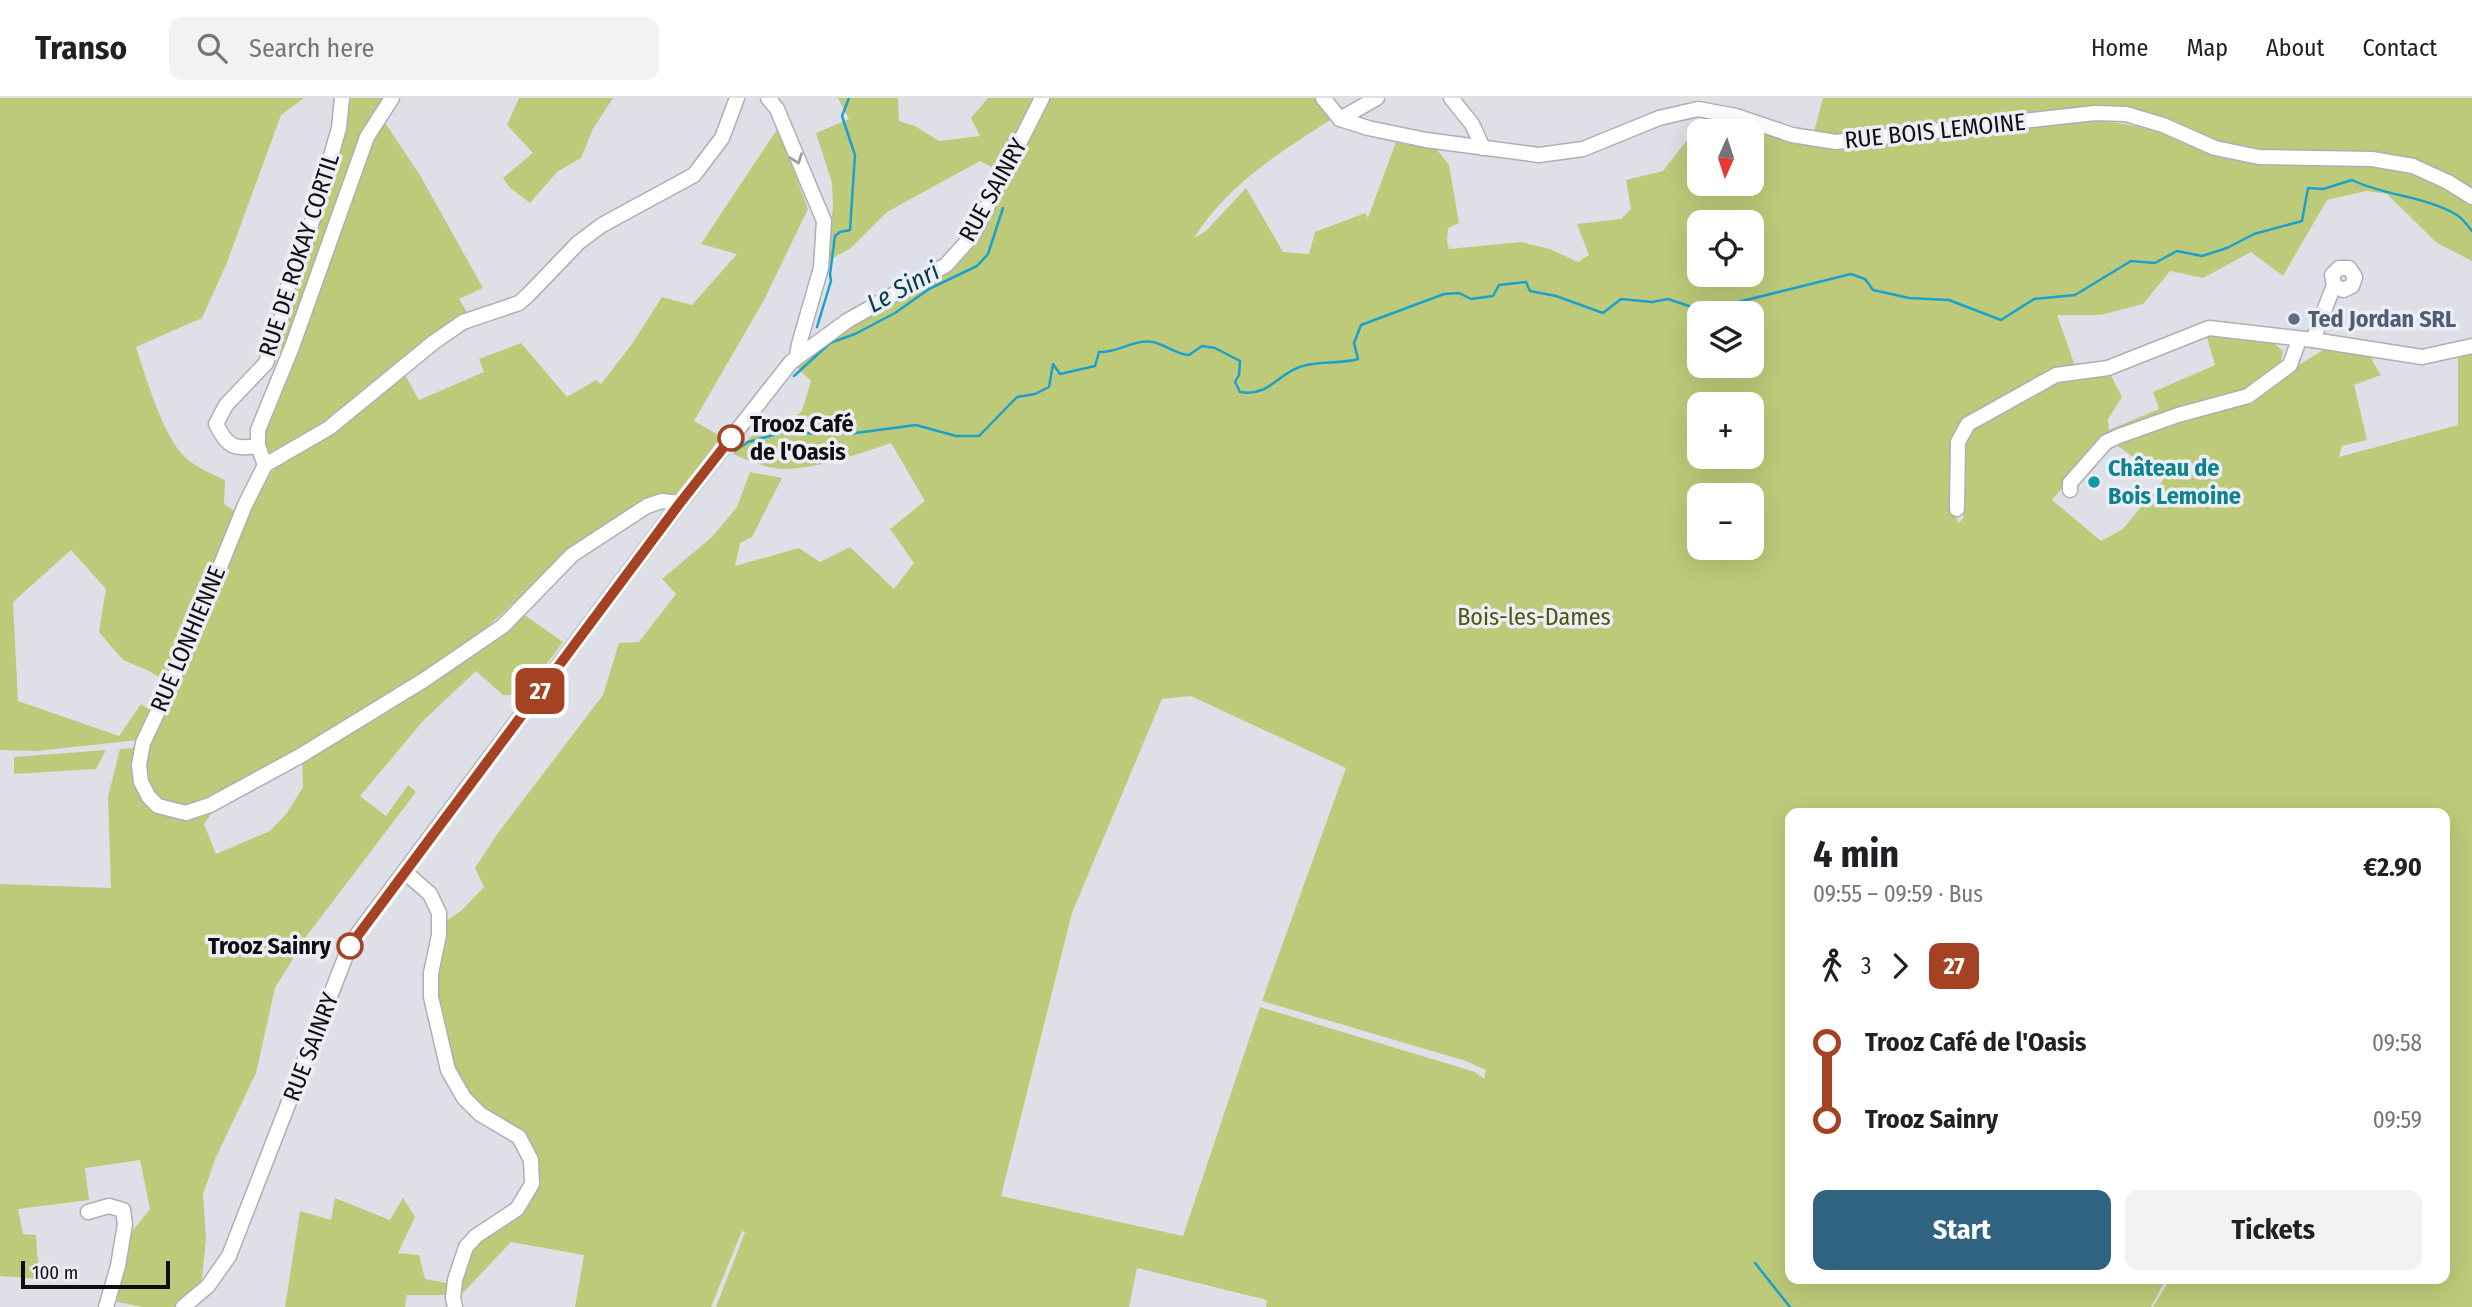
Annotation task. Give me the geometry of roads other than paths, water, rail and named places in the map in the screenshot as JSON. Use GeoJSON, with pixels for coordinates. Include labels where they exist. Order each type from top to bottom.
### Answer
{"type":"FeatureCollection","features":[{"type":"Feature","properties":{"kind":"street","name":"RUE DE ROKAY CORTIL"},"geometry":{"type":"LineString","coordinates":[[258,446],[236,447],[224,440],[216,424],[226,405],[266,363],[285,307],[288,286],[304,250],[316,209],[339,128],[342,98]]}},
{"type":"Feature","properties":{"kind":"street"},"geometry":{"type":"LineString","coordinates":[[392,98],[367,137],[292,348],[258,429],[258,446],[265,465],[329,428],[434,342],[463,322],[519,303],[578,243],[603,225],[694,175],[722,138],[737,98]]}},
{"type":"Feature","properties":{"kind":"street"},"geometry":{"type":"LineString","coordinates":[[768,98],[788,133],[824,221],[821,268],[797,356]]}},
{"type":"Feature","properties":{"kind":"street","name":"RUE SAINRY"},"geometry":{"type":"LineString","coordinates":[[183,1307],[208,1286],[229,1256],[350,946],[680,503],[797,356],[847,321],[946,265],[973,235],[1042,98]]}},
{"type":"Feature","properties":{"kind":"street"},"geometry":{"type":"LineString","coordinates":[[1323,98],[1340,119],[1377,98]]}},
{"type":"Feature","properties":{"kind":"street"},"geometry":{"type":"LineString","coordinates":[[1451,98],[1472,124],[1483,148]]}},
{"type":"Feature","properties":{"kind":"street","name":"RUE BOIS LEMOINE"},"geometry":{"type":"LineString","coordinates":[[1340,119],[1368,128],[1426,140],[1539,155],[1569,152],[1598,144],[1672,114],[1698,109],[1737,116],[1792,135],[1836,142],[2095,113],[2126,114],[2163,125],[2215,148],[2259,158],[2372,159],[2413,166],[2448,182],[2472,197]]}},
{"type":"Feature","properties":{"kind":"street"},"geometry":{"type":"LineString","coordinates":[[2070,490],[2070,483],[2106,442],[2178,415],[2248,396],[2290,365],[2334,285]]}},
{"type":"Feature","properties":{"kind":"street"},"geometry":{"type":"LineString","coordinates":[[1957,509],[1958,442],[1968,424],[2056,374],[2108,368],[2209,328],[2422,357],[2472,346]]}},
{"type":"Feature","properties":{"kind":"street","name":"RUE LONHIENNE"},"geometry":{"type":"LineString","coordinates":[[265,465],[245,505],[186,651],[143,743],[139,765],[141,782],[158,806],[171,811],[186,813],[210,805],[312,749],[424,680],[503,625],[572,555],[647,506],[662,501],[680,503]]}},
{"type":"Feature","properties":{"kind":"street"},"geometry":{"type":"LineString","coordinates":[[405,872],[430,894],[439,913],[439,935],[431,973],[431,997],[448,1070],[464,1098],[480,1114],[519,1137],[531,1160],[532,1184],[517,1209],[477,1236],[466,1247],[455,1280],[455,1307]]}},
{"type":"Feature","properties":{"kind":"street"},"geometry":{"type":"LineString","coordinates":[[88,1212],[109,1206],[123,1210],[125,1224],[118,1266],[106,1307]]}},
{"type":"Feature","properties":{"kind":"waterway"},"geometry":{"type":"LineString","coordinates":[[817,327],[831,281],[835,236],[850,230],[855,155],[842,116],[849,98]]}},
{"type":"Feature","properties":{"kind":"waterway"},"geometry":{"type":"LineString","coordinates":[[735,451],[748,442],[788,431],[815,434],[831,431],[848,434],[916,425],[956,436],[979,436],[1017,397],[1035,394],[1049,387],[1053,364],[1060,374],[1095,366],[1099,352],[1145,342],[1158,343],[1189,355],[1202,346],[1215,348],[1240,361],[1239,375],[1235,382],[1240,392],[1251,393],[1267,388],[1287,373],[1303,366],[1358,359],[1354,343],[1361,325],[1444,294],[1459,293],[1471,299],[1493,296],[1499,285],[1526,282],[1530,291],[1556,296],[1603,313],[1621,299],[1652,302],[1668,299],[1695,308],[1710,309],[1851,274],[1865,279],[1873,290],[1909,298],[1949,300],[2001,320],[2034,299],[2075,295],[2131,261],[2155,263],[2177,251],[2202,256],[2227,248],[2254,234],[2302,221],[2308,188],[2323,189],[2352,180],[2445,209],[2459,217],[2472,231]]}},
{"type":"Feature","properties":{"kind":"waterway","name":"Le Sinri"},"geometry":{"type":"LineString","coordinates":[[794,376],[830,343],[855,334],[895,313],[929,289],[977,266],[988,254],[1003,208]]}},
{"type":"Feature","properties":{"kind":"waterway"},"geometry":{"type":"LineString","coordinates":[[1755,1263],[1790,1307]]}},
{"type":"Feature","properties":{"kind":"place","name":"Ted Jordan SRL"},"geometry":{"type":"Point","coordinates":[2294,319]}},
{"type":"Feature","properties":{"kind":"place","name":"Trooz Café de l'Oasis"},"geometry":{"type":"Point","coordinates":[731,438]}},
{"type":"Feature","properties":{"kind":"place","name":"Château de Bois Lemoine"},"geometry":{"type":"Point","coordinates":[2094,482]}},
{"type":"Feature","properties":{"kind":"place","name":"Trooz Sainry"},"geometry":{"type":"Point","coordinates":[350,946]}},
{"type":"Feature","properties":{"kind":"park label","name":"Bois-les-Dames"},"geometry":{"type":"Point","coordinates":[1534,617]}}]}
